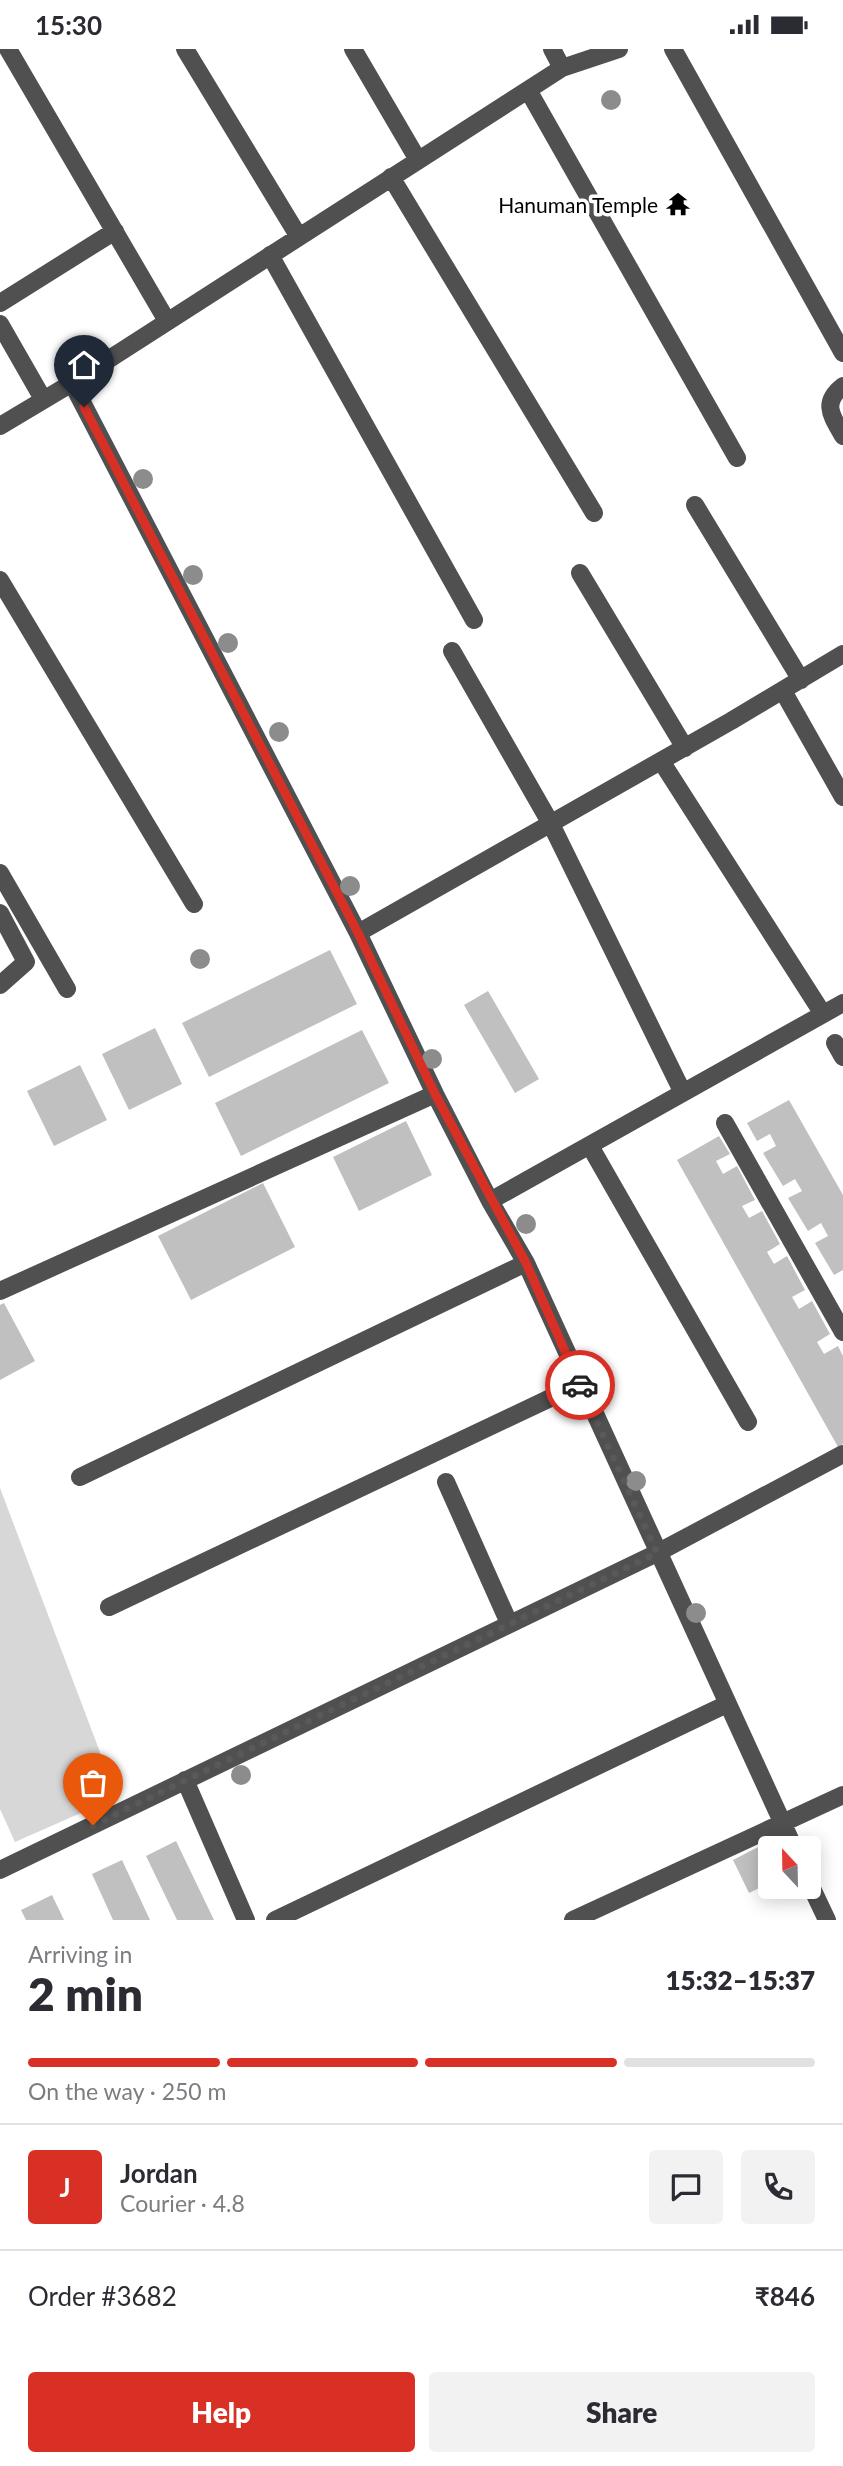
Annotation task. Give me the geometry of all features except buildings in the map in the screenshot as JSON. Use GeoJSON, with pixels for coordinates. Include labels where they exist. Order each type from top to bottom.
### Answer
{"type":"FeatureCollection","features":[{"type":"Feature","properties":{"kind":"street"},"geometry":{"type":"LineString","coordinates":[[8,49],[167,321]]}},
{"type":"Feature","properties":{"kind":"street"},"geometry":{"type":"LineString","coordinates":[[185,49],[299,237]]}},
{"type":"Feature","properties":{"kind":"street"},"geometry":{"type":"LineString","coordinates":[[353,49],[418,160]]}},
{"type":"Feature","properties":{"kind":"street"},"geometry":{"type":"LineString","coordinates":[[552,49],[562,68]]}},
{"type":"Feature","properties":{"kind":"street"},"geometry":{"type":"LineString","coordinates":[[0,426],[72,383],[562,68],[619,49]]}},
{"type":"Feature","properties":{"kind":"street"},"geometry":{"type":"LineString","coordinates":[[673,49],[843,353]]}},
{"type":"Feature","properties":{"kind":"street"},"geometry":{"type":"LineString","coordinates":[[528,90],[737,457]]}},
{"type":"Feature","properties":{"kind":"street"},"geometry":{"type":"LineString","coordinates":[[391,177],[594,513]]}},
{"type":"Feature","properties":{"kind":"street"},"geometry":{"type":"LineString","coordinates":[[0,303],[115,231]]}},
{"type":"Feature","properties":{"kind":"street"},"geometry":{"type":"LineString","coordinates":[[270,255],[474,620]]}},
{"type":"Feature","properties":{"kind":"street"},"geometry":{"type":"LineString","coordinates":[[0,324],[43,399]]}},
{"type":"Feature","properties":{"kind":"street"},"geometry":{"type":"LineString","coordinates":[[72,383],[358,933],[490,1201],[526,1263],[788,1836]]}},
{"type":"Feature","properties":{"kind":"street"},"geometry":{"type":"LineString","coordinates":[[843,386],[832,397],[830,404],[832,415],[843,436]]}},
{"type":"Feature","properties":{"kind":"street"},"geometry":{"type":"LineString","coordinates":[[695,505],[801,680]]}},
{"type":"Feature","properties":{"kind":"street"},"geometry":{"type":"LineString","coordinates":[[580,573],[685,748]]}},
{"type":"Feature","properties":{"kind":"street"},"geometry":{"type":"LineString","coordinates":[[0,580],[194,904]]}},
{"type":"Feature","properties":{"kind":"street"},"geometry":{"type":"LineString","coordinates":[[452,652],[551,824],[683,1093]]}},
{"type":"Feature","properties":{"kind":"street"},"geometry":{"type":"LineString","coordinates":[[358,933],[685,748],[843,654]]}},
{"type":"Feature","properties":{"kind":"street"},"geometry":{"type":"LineString","coordinates":[[783,691],[843,797]]}},
{"type":"Feature","properties":{"kind":"street"},"geometry":{"type":"LineString","coordinates":[[661,761],[823,1014]]}},
{"type":"Feature","properties":{"kind":"street"},"geometry":{"type":"LineString","coordinates":[[0,873],[67,989]]}},
{"type":"Feature","properties":{"kind":"street"},"geometry":{"type":"LineString","coordinates":[[0,913],[26,962],[0,985]]}},
{"type":"Feature","properties":{"kind":"street"},"geometry":{"type":"LineString","coordinates":[[490,1201],[843,1003]]}},
{"type":"Feature","properties":{"kind":"street"},"geometry":{"type":"LineString","coordinates":[[0,1291],[435,1094]]}},
{"type":"Feature","properties":{"kind":"street"},"geometry":{"type":"LineString","coordinates":[[725,1123],[843,1332]]}},
{"type":"Feature","properties":{"kind":"street"},"geometry":{"type":"LineString","coordinates":[[590,1146],[748,1422]]}},
{"type":"Feature","properties":{"kind":"street"},"geometry":{"type":"LineString","coordinates":[[80,1477],[526,1263]]}},
{"type":"Feature","properties":{"kind":"street"},"geometry":{"type":"LineString","coordinates":[[109,1607],[580,1384]]}},
{"type":"Feature","properties":{"kind":"street"},"geometry":{"type":"LineString","coordinates":[[0,1870],[657,1553],[843,1454]]}},
{"type":"Feature","properties":{"kind":"street"},"geometry":{"type":"LineString","coordinates":[[446,1482],[509,1623]]}},
{"type":"Feature","properties":{"kind":"street"},"geometry":{"type":"LineString","coordinates":[[275,1920],[727,1704]]}},
{"type":"Feature","properties":{"kind":"street"},"geometry":{"type":"LineString","coordinates":[[185,1780],[246,1920]]}},
{"type":"Feature","properties":{"kind":"street"},"geometry":{"type":"LineString","coordinates":[[573,1920],[843,1795]]}},
{"type":"Feature","properties":{"kind":"street"},"geometry":{"type":"LineString","coordinates":[[817,1899],[827,1920]]}},
{"type":"Feature","properties":{"kind":"shaded area"},"geometry":{"type":"Polygon","coordinates":[[[0,1488],[117,1797],[15,1842],[0,1809],[0,1488]]]}},
{"type":"Feature","properties":{"kind":"way so far"},"geometry":{"type":"LineString","coordinates":[[93,1825],[657,1553],[580,1385]]}},
{"type":"Feature","properties":{"kind":"place","name":"Hanuman Temple"},"geometry":{"type":"Point","coordinates":[678,204]}},
{"type":"Feature","properties":{"kind":"route"},"geometry":{"type":"LineString","coordinates":[[84,407],[358,933],[490,1201],[526,1263],[580,1385]]}}]}
